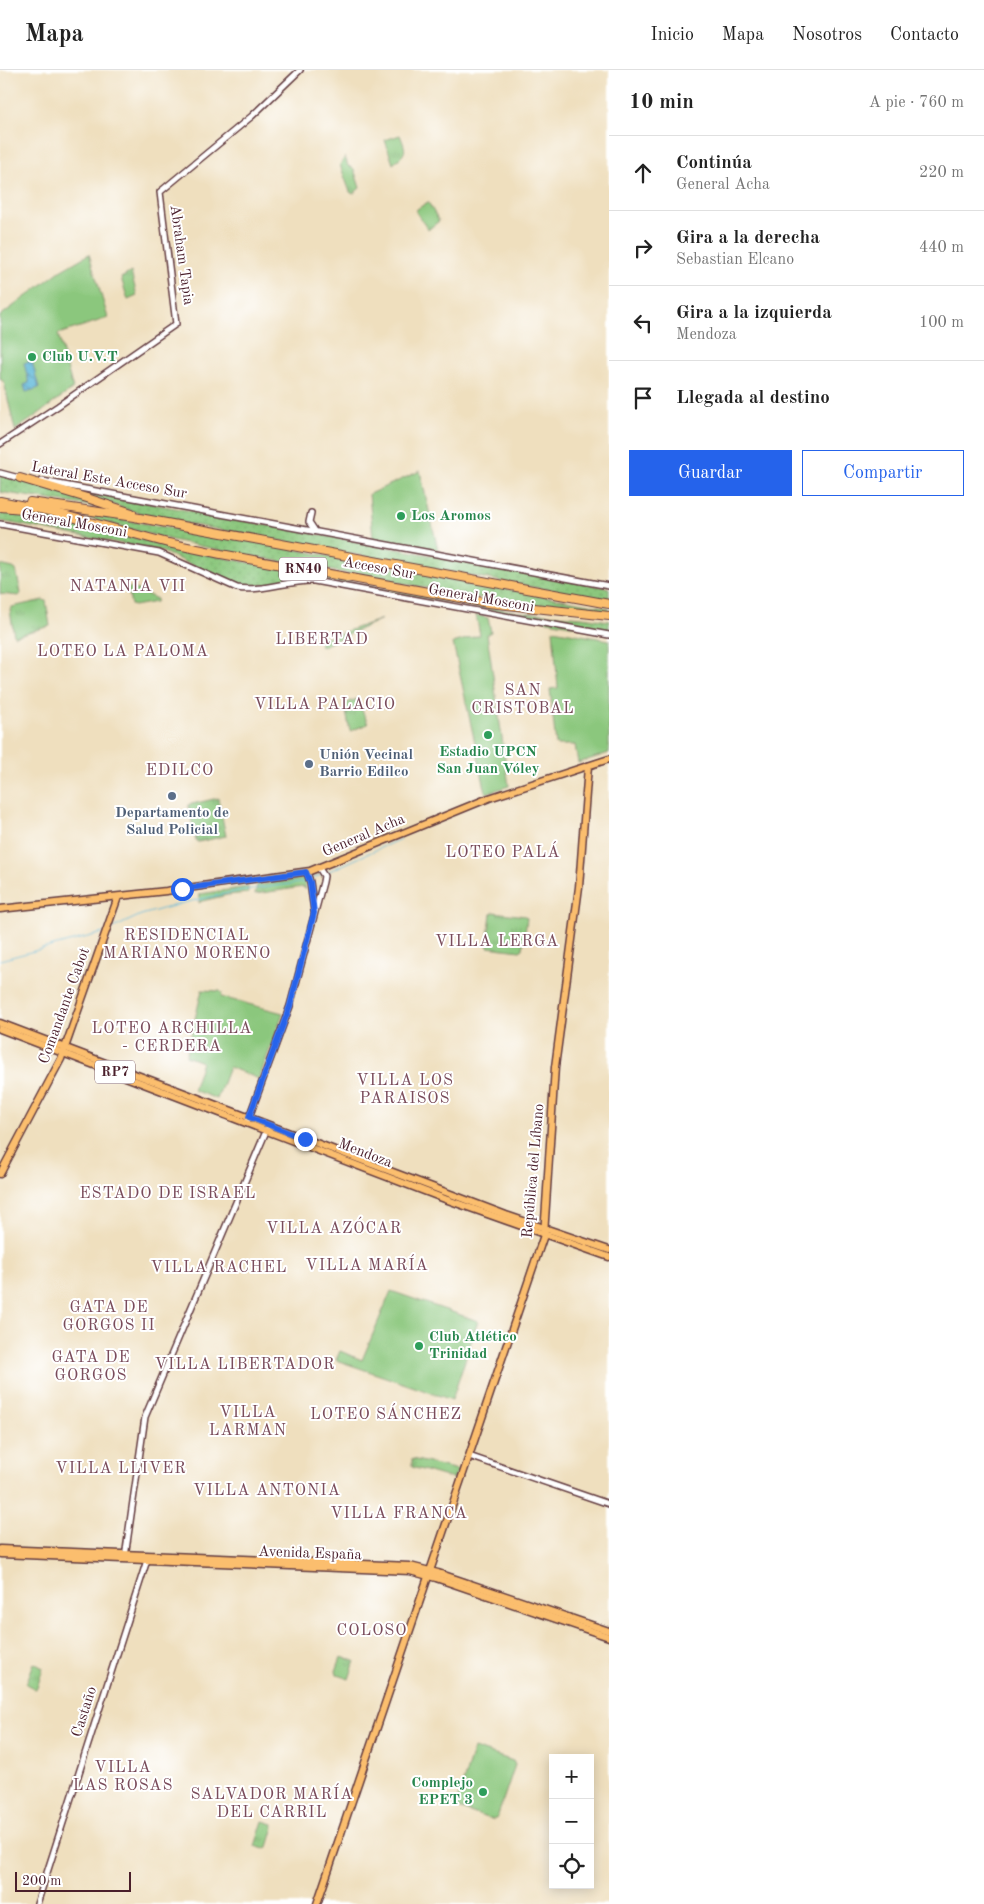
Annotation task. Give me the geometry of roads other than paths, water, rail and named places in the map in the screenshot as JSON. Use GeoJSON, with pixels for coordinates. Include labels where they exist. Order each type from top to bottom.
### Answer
{"type":"FeatureCollection","features":[{"type":"Feature","properties":{"kind":"highway"},"geometry":{"type":"LineString","coordinates":[[20,478],[158,522]]}},
{"type":"Feature","properties":{"kind":"highway","name":"Acceso Sur"},"geometry":{"type":"LineString","coordinates":[[0,496],[158,522],[609,604]]}},
{"type":"Feature","properties":{"kind":"highway","name":"Acceso Sur"},"geometry":{"type":"LineString","coordinates":[[0,501],[58,513],[168,543],[229,556],[488,603],[609,616]]}},
{"type":"Feature","properties":{"kind":"highway"},"geometry":{"type":"LineString","coordinates":[[0,507],[58,513]]}},
{"type":"Feature","properties":{"kind":"main road","name":"General Acha"},"geometry":{"type":"LineString","coordinates":[[0,909],[306,872],[490,798],[609,759]]}},
{"type":"Feature","properties":{"kind":"main road","name":"República del Líbano"},"geometry":{"type":"LineString","coordinates":[[317,1904],[544,1232],[555,1068],[579,887],[588,766]]}},
{"type":"Feature","properties":{"kind":"main road","name":"Comandante Cabot"},"geometry":{"type":"LineString","coordinates":[[0,1174],[65,1050],[118,896]]}},
{"type":"Feature","properties":{"kind":"main road","name":"Mendoza"},"geometry":{"type":"LineString","coordinates":[[0,1023],[267,1128],[609,1257]]}},
{"type":"Feature","properties":{"kind":"main road","name":"Mendoza"},"geometry":{"type":"LineString","coordinates":[[0,1029],[65,1050]]}},
{"type":"Feature","properties":{"kind":"main road","name":"Mendoza"},"geometry":{"type":"LineString","coordinates":[[544,1232],[609,1250]]}},
{"type":"Feature","properties":{"kind":"main road","name":"Avenida España"},"geometry":{"type":"LineString","coordinates":[[0,1549],[429,1573],[609,1631]]}},
{"type":"Feature","properties":{"kind":"main road","name":"Avenida España"},"geometry":{"type":"LineString","coordinates":[[0,1554],[125,1557]]}},
{"type":"Feature","properties":{"kind":"main road","name":"Avenida España"},"geometry":{"type":"LineString","coordinates":[[429,1573],[609,1637]]}},
{"type":"Feature","properties":{"kind":"street","name":"Abraham Tapia"},"geometry":{"type":"LineString","coordinates":[[0,444],[176,324],[160,192],[252,116],[300,70]]}},
{"type":"Feature","properties":{"kind":"street","name":"Lateral Este Acceso Sur"},"geometry":{"type":"LineString","coordinates":[[0,474],[315,532]]}},
{"type":"Feature","properties":{"kind":"street"},"geometry":{"type":"LineString","coordinates":[[311,513],[309,522],[315,532],[609,586]]}},
{"type":"Feature","properties":{"kind":"street","name":"General Mosconi"},"geometry":{"type":"LineString","coordinates":[[0,524],[159,553],[227,585],[240,589],[303,581],[318,582],[609,635]]}},
{"type":"Feature","properties":{"kind":"street"},"geometry":{"type":"LineString","coordinates":[[248,1120],[290,1006],[324,876],[319,868]]}},
{"type":"Feature","properties":{"kind":"street"},"geometry":{"type":"LineString","coordinates":[[306,872],[310,882],[314,913]]}},
{"type":"Feature","properties":{"kind":"street"},"geometry":{"type":"LineString","coordinates":[[125,1557],[145,1417],[267,1128]]}},
{"type":"Feature","properties":{"kind":"street"},"geometry":{"type":"LineString","coordinates":[[469,1456],[609,1504]]}},
{"type":"Feature","properties":{"kind":"street","name":"Castaño"},"geometry":{"type":"LineString","coordinates":[[37,1904],[147,1558]]}},
{"type":"Feature","properties":{"kind":"water"},"geometry":{"type":"Polygon","coordinates":[[[32,361],[39,388],[26,392],[24,385],[29,383],[24,363],[32,361]]]}},
{"type":"Feature","properties":{"kind":"waterway"},"geometry":{"type":"LineString","coordinates":[[325,873],[400,839]]}},
{"type":"Feature","properties":{"kind":"waterway"},"geometry":{"type":"LineString","coordinates":[[311,879],[321,875]]}},
{"type":"Feature","properties":{"kind":"waterway"},"geometry":{"type":"LineString","coordinates":[[109,930],[141,915],[187,902],[243,890],[308,881]]}},
{"type":"Feature","properties":{"kind":"waterway"},"geometry":{"type":"LineString","coordinates":[[0,960],[103,933]]}},
{"type":"Feature","properties":{"kind":"place","name":"Club U.V.T"},"geometry":{"type":"Point","coordinates":[32,357]}},
{"type":"Feature","properties":{"kind":"place","name":"Los Aromos"},"geometry":{"type":"Point","coordinates":[401,516]}},
{"type":"Feature","properties":{"kind":"place","name":"Estadio UPCN San Juan Vóley"},"geometry":{"type":"Point","coordinates":[488,735]}},
{"type":"Feature","properties":{"kind":"place","name":"Unión Vecinal Barrio Edilco"},"geometry":{"type":"Point","coordinates":[309,764]}},
{"type":"Feature","properties":{"kind":"place","name":"Departamento de Salud Policial"},"geometry":{"type":"Point","coordinates":[172,796]}},
{"type":"Feature","properties":{"kind":"place","name":"Club Atlético Trinidad"},"geometry":{"type":"Point","coordinates":[419,1346]}},
{"type":"Feature","properties":{"kind":"place","name":"Complejo EPET 3"},"geometry":{"type":"Point","coordinates":[483,1792]}},
{"type":"Feature","properties":{"kind":"district","name":"NATANIA VII"},"geometry":{"type":"Point","coordinates":[128,587]}},
{"type":"Feature","properties":{"kind":"district","name":"LIBERTAD"},"geometry":{"type":"Point","coordinates":[322,640]}},
{"type":"Feature","properties":{"kind":"district","name":"LOTEO LA PALOMA"},"geometry":{"type":"Point","coordinates":[123,652]}},
{"type":"Feature","properties":{"kind":"district","name":"SAN CRISTOBAL"},"geometry":{"type":"Point","coordinates":[523,700]}},
{"type":"Feature","properties":{"kind":"district","name":"VILLA PALACIO"},"geometry":{"type":"Point","coordinates":[325,705]}},
{"type":"Feature","properties":{"kind":"district","name":"EDILCO"},"geometry":{"type":"Point","coordinates":[180,771]}},
{"type":"Feature","properties":{"kind":"district","name":"LOTEO PALÁ"},"geometry":{"type":"Point","coordinates":[503,853]}},
{"type":"Feature","properties":{"kind":"district","name":"VILLA LERGA"},"geometry":{"type":"Point","coordinates":[497,942]}},
{"type":"Feature","properties":{"kind":"district","name":"RESIDENCIAL MARIANO MORENO"},"geometry":{"type":"Point","coordinates":[187,945]}},
{"type":"Feature","properties":{"kind":"district","name":"LOTEO ARCHILLA - CERDERA"},"geometry":{"type":"Point","coordinates":[172,1038]}},
{"type":"Feature","properties":{"kind":"district","name":"VILLA LOS PARAISOS"},"geometry":{"type":"Point","coordinates":[405,1090]}},
{"type":"Feature","properties":{"kind":"district","name":"ESTADO DE ISRAEL"},"geometry":{"type":"Point","coordinates":[168,1194]}},
{"type":"Feature","properties":{"kind":"district","name":"VILLA AZÓCAR"},"geometry":{"type":"Point","coordinates":[334,1229]}},
{"type":"Feature","properties":{"kind":"district","name":"VILLA MARÍA"},"geometry":{"type":"Point","coordinates":[367,1266]}},
{"type":"Feature","properties":{"kind":"district","name":"VILLA RACHEL"},"geometry":{"type":"Point","coordinates":[219,1268]}},
{"type":"Feature","properties":{"kind":"district","name":"GATA DE GORGOS II"},"geometry":{"type":"Point","coordinates":[109,1317]}},
{"type":"Feature","properties":{"kind":"district","name":"VILLA LIBERTADOR"},"geometry":{"type":"Point","coordinates":[245,1365]}},
{"type":"Feature","properties":{"kind":"district","name":"GATA DE GORGOS"},"geometry":{"type":"Point","coordinates":[91,1367]}},
{"type":"Feature","properties":{"kind":"district","name":"LOTEO SÁNCHEZ"},"geometry":{"type":"Point","coordinates":[386,1415]}},
{"type":"Feature","properties":{"kind":"district","name":"VILLA LARMAN"},"geometry":{"type":"Point","coordinates":[248,1422]}},
{"type":"Feature","properties":{"kind":"district","name":"VILLA LLIVER"},"geometry":{"type":"Point","coordinates":[121,1469]}},
{"type":"Feature","properties":{"kind":"district","name":"VILLA ANTONIA"},"geometry":{"type":"Point","coordinates":[267,1491]}},
{"type":"Feature","properties":{"kind":"district","name":"VILLA FRANCA"},"geometry":{"type":"Point","coordinates":[399,1514]}},
{"type":"Feature","properties":{"kind":"district","name":"COLOSO"},"geometry":{"type":"Point","coordinates":[372,1631]}},
{"type":"Feature","properties":{"kind":"district","name":"VILLA LAS ROSAS"},"geometry":{"type":"Point","coordinates":[123,1777]}},
{"type":"Feature","properties":{"kind":"district","name":"SALVADOR MARÍA DEL CARRIL"},"geometry":{"type":"Point","coordinates":[272,1804]}}]}
